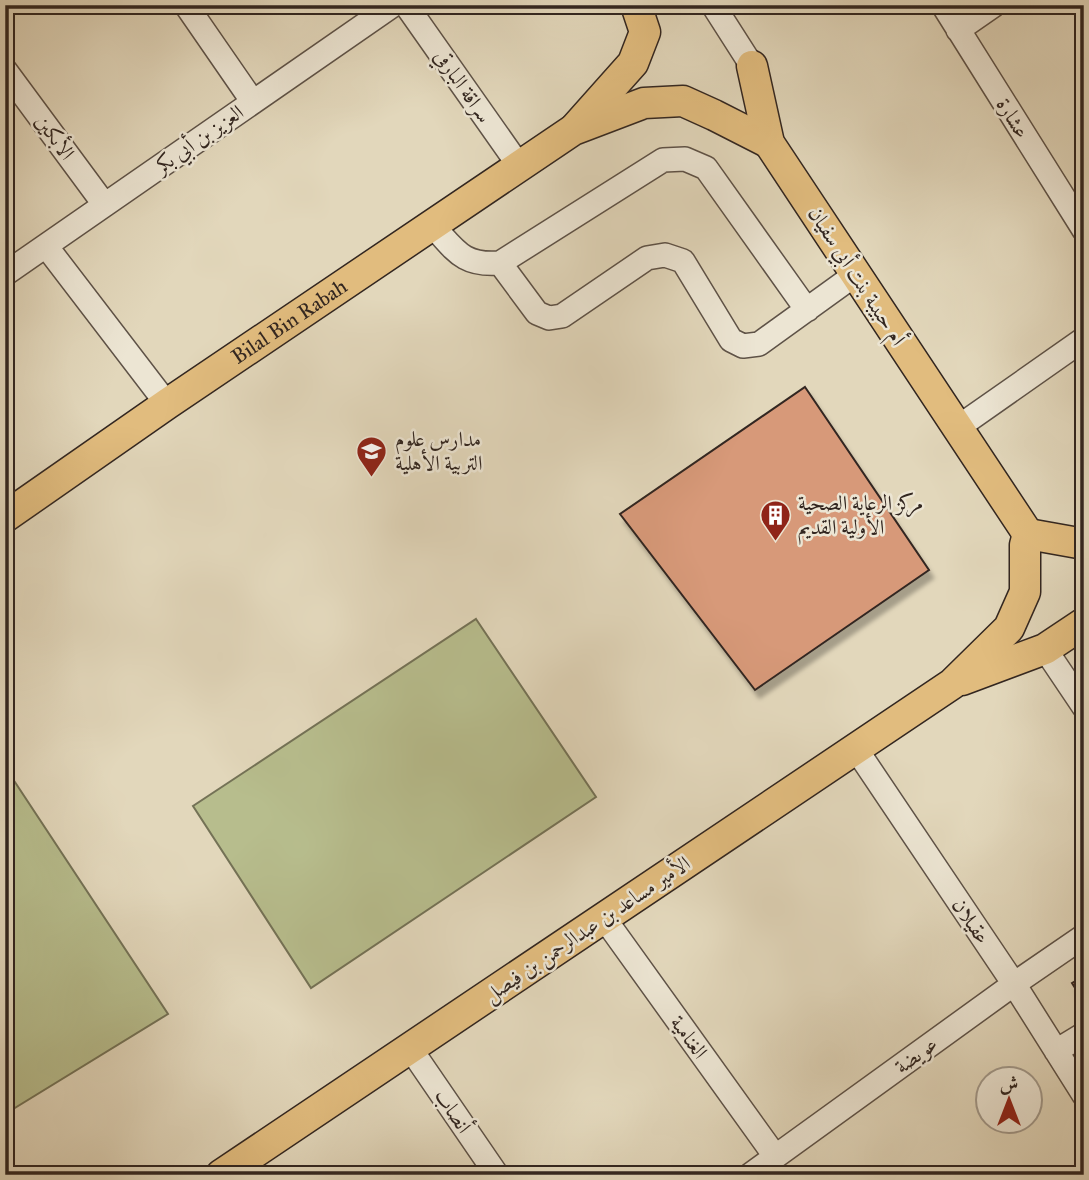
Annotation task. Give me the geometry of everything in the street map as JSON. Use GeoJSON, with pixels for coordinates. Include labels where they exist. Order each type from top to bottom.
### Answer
{"type":"FeatureCollection","features":[{"type":"Feature","properties":{"kind":"main road"},"geometry":{"type":"LineString","coordinates":[[573,130],[633,63],[645,32],[636,5]]}},
{"type":"Feature","properties":{"kind":"main road","name":"أم حبيبة بنت أبي سفيان"},"geometry":{"type":"LineString","coordinates":[[752,66],[769,143],[1028,534]]}},
{"type":"Feature","properties":{"kind":"main road"},"geometry":{"type":"LineString","coordinates":[[573,130],[643,103],[683,101],[769,143]]}},
{"type":"Feature","properties":{"kind":"main road","name":"Bilal Bin Rabah"},"geometry":{"type":"LineString","coordinates":[[5,517],[167,404],[573,130]]}},
{"type":"Feature","properties":{"kind":"main road"},"geometry":{"type":"LineString","coordinates":[[1028,534],[1084,544]]}},
{"type":"Feature","properties":{"kind":"main road","name":"الأمير مساعد بن عبدالرحمن بن فيصل"},"geometry":{"type":"LineString","coordinates":[[221,1175],[952,684],[1009,628],[1024,592],[1025,545],[1028,534]]}},
{"type":"Feature","properties":{"kind":"main road","name":"الأمير مساعد بن عبدالرحمن بن فيصل"},"geometry":{"type":"LineString","coordinates":[[952,684],[1045,649],[1084,623]]}},
{"type":"Feature","properties":{"kind":"street"},"geometry":{"type":"LineString","coordinates":[[186,5],[253,102]]}},
{"type":"Feature","properties":{"kind":"street","name":"العزيز بن أبي بكر"},"geometry":{"type":"LineString","coordinates":[[5,274],[393,5]]}},
{"type":"Feature","properties":{"kind":"street","name":"سراقة البارقي"},"geometry":{"type":"LineString","coordinates":[[406,5],[520,167]]}},
{"type":"Feature","properties":{"kind":"street","name":"أم حبيبة بنت أبي سفيان"},"geometry":{"type":"LineString","coordinates":[[713,5],[752,66]]}},
{"type":"Feature","properties":{"kind":"street","name":"عشارة"},"geometry":{"type":"LineString","coordinates":[[943,5],[1084,230]]}},
{"type":"Feature","properties":{"kind":"street"},"geometry":{"type":"LineString","coordinates":[[958,30],[994,5]]}},
{"type":"Feature","properties":{"kind":"street","name":"الأبكين"},"geometry":{"type":"LineString","coordinates":[[6,73],[104,204]]}},
{"type":"Feature","properties":{"kind":"street"},"geometry":{"type":"LineString","coordinates":[[433,226],[460,255],[473,263],[500,263],[663,160],[685,159],[706,168],[807,310]]}},
{"type":"Feature","properties":{"kind":"street"},"geometry":{"type":"LineString","coordinates":[[46,246],[167,404]]}},
{"type":"Feature","properties":{"kind":"street"},"geometry":{"type":"LineString","coordinates":[[500,263],[537,313],[549,318],[562,316],[648,258],[665,255],[683,261],[731,340],[743,346],[759,344],[856,274]]}},
{"type":"Feature","properties":{"kind":"street"},"geometry":{"type":"LineString","coordinates":[[957,428],[1084,339]]}},
{"type":"Feature","properties":{"kind":"street"},"geometry":{"type":"LineString","coordinates":[[1045,649],[1084,707]]}},
{"type":"Feature","properties":{"kind":"street","name":"عقيلان"},"geometry":{"type":"LineString","coordinates":[[856,749],[1014,984],[1084,1095]]}},
{"type":"Feature","properties":{"kind":"street","name":"الغنامية"},"geometry":{"type":"LineString","coordinates":[[604,918],[775,1156]]}},
{"type":"Feature","properties":{"kind":"street","name":"عويضة"},"geometry":{"type":"LineString","coordinates":[[750,1175],[1084,936]]}},
{"type":"Feature","properties":{"kind":"street"},"geometry":{"type":"LineString","coordinates":[[1056,1051],[1084,1034]]}},
{"type":"Feature","properties":{"kind":"street","name":"أنصاب"},"geometry":{"type":"LineString","coordinates":[[410,1048],[497,1175]]}},
{"type":"Feature","properties":{"kind":"green space"},"geometry":{"type":"Polygon","coordinates":[[[476,619],[596,797],[311,988],[193,806],[476,619]]]}},
{"type":"Feature","properties":{"kind":"green space"},"geometry":{"type":"Polygon","coordinates":[[[5,767],[168,1014],[5,1114],[5,767]]]}},
{"type":"Feature","properties":{"kind":"building","name":"مركز الرعاية الصحية الأولية القديم"},"geometry":{"type":"Polygon","coordinates":[[[805,387],[929,570],[755,690],[620,514],[805,387]]]}},
{"type":"Feature","properties":{"kind":"building"},"geometry":{"type":"Polygon","coordinates":[[[1084,976],[1084,1002],[1072,983],[1084,976]]]}},
{"type":"Feature","properties":{"kind":"place","name":"مدارس علوم التربية الأهلية"},"geometry":{"type":"Point","coordinates":[372,478]}},
{"type":"Feature","properties":{"kind":"place","name":"مركز الرعاية الصحية الأولية القديم"},"geometry":{"type":"Point","coordinates":[775,542]}}]}
